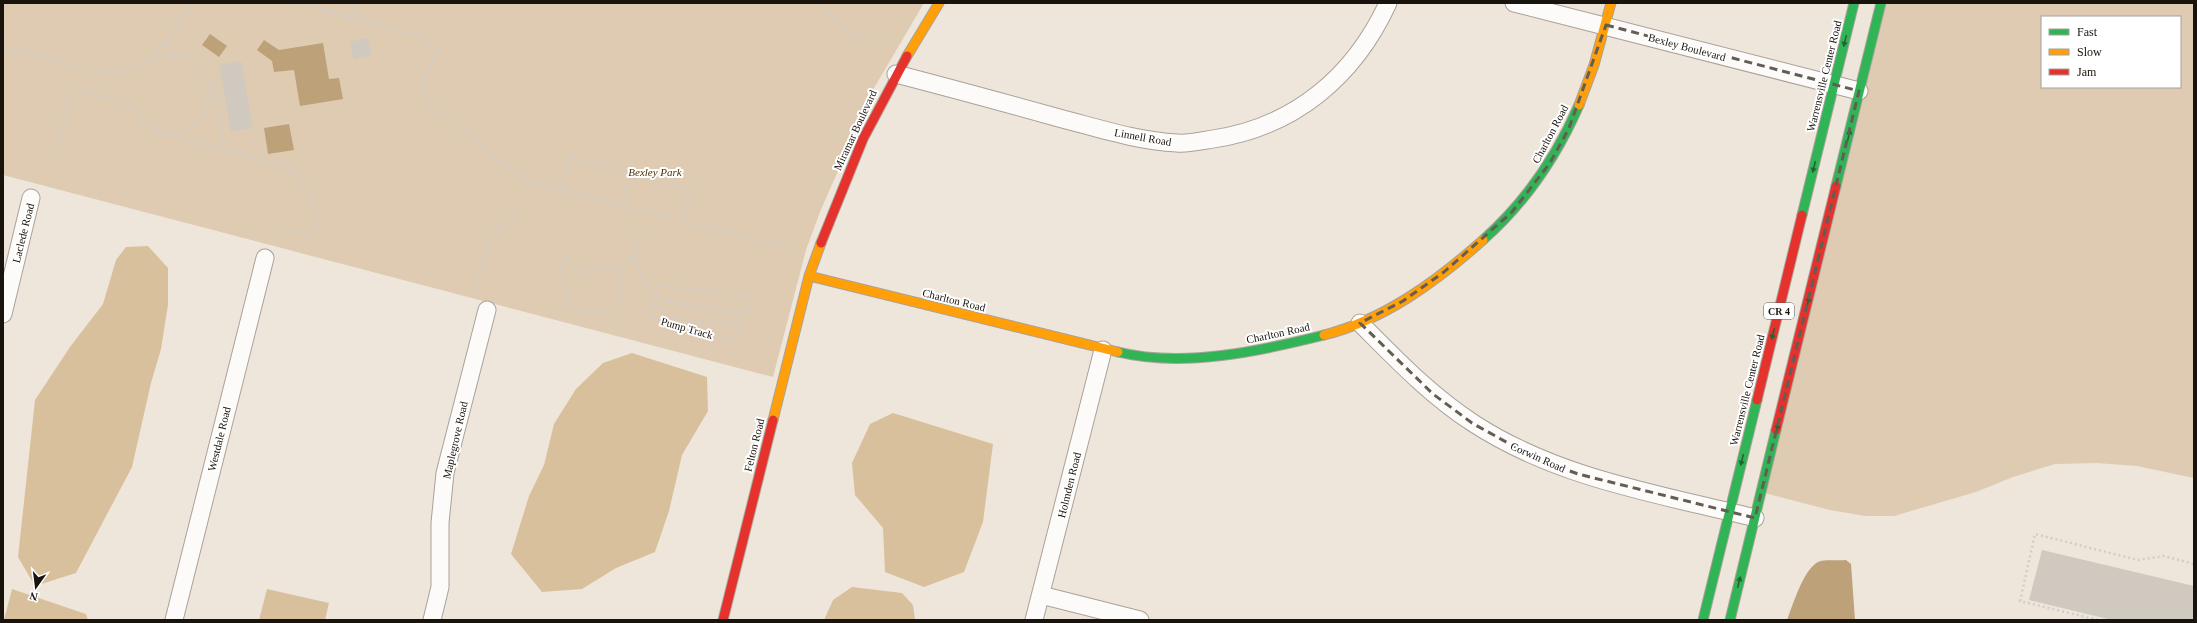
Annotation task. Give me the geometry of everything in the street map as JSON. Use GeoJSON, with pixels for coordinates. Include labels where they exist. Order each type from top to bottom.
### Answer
{"type":"FeatureCollection","features":[{"type":"Feature","properties":{"kind":"street","name":"Miramar Boulevard"},"geometry":{"type":"LineString","coordinates":[[808,276],[838,197],[860,146],[896,74],[939,3]]}},
{"type":"Feature","properties":{"kind":"street","name":"Linnell Road"},"geometry":{"type":"LineString","coordinates":[[896,74],[1124,135],[1178,143],[1233,136],[1261,127],[1308,102],[1345,70],[1363,48],[1376,30],[1388,3]]}},
{"type":"Feature","properties":{"kind":"street","name":"Bexley Boulevard"},"geometry":{"type":"LineString","coordinates":[[1514,3],[1860,91]]}},
{"type":"Feature","properties":{"kind":"street","name":"Charlton Road"},"geometry":{"type":"LineString","coordinates":[[808,276],[1103,350],[1130,355],[1167,358],[1226,356],[1275,347],[1334,333],[1360,323],[1403,300],[1444,272],[1488,236],[1512,212],[1550,163],[1569,128],[1582,99],[1612,3]]}},
{"type":"Feature","properties":{"kind":"street","name":"Warrensville Center Road"},"geometry":{"type":"LineString","coordinates":[[1703,620],[1854,3]]}},
{"type":"Feature","properties":{"kind":"street","name":"CR 4"},"geometry":{"type":"LineString","coordinates":[[1730,620],[1881,3]]}},
{"type":"Feature","properties":{"kind":"street","name":"Laclede Road"},"geometry":{"type":"LineString","coordinates":[[3,314],[32,198]]}},
{"type":"Feature","properties":{"kind":"street","name":"Westdale Road"},"geometry":{"type":"LineString","coordinates":[[174,620],[265,258]]}},
{"type":"Feature","properties":{"kind":"street","name":"Felton Road"},"geometry":{"type":"LineString","coordinates":[[723,620],[808,276]]}},
{"type":"Feature","properties":{"kind":"street","name":"Maplegrove Road"},"geometry":{"type":"LineString","coordinates":[[432,620],[440,587],[440,523],[446,474],[487,310]]}},
{"type":"Feature","properties":{"kind":"street","name":"Corwin Road"},"geometry":{"type":"LineString","coordinates":[[1360,323],[1433,394],[1472,423],[1535,458],[1578,474],[1754,518]]}},
{"type":"Feature","properties":{"kind":"street","name":"Holmden Road"},"geometry":{"type":"LineString","coordinates":[[1034,620],[1103,350]]}},
{"type":"Feature","properties":{"kind":"street"},"geometry":{"type":"LineString","coordinates":[[1041,595],[1140,620]]}},
{"type":"Feature","properties":{"kind":"path"},"geometry":{"type":"LineString","coordinates":[[148,62],[193,3]]}},
{"type":"Feature","properties":{"kind":"path"},"geometry":{"type":"LineString","coordinates":[[295,3],[423,37],[439,50],[423,75],[422,80],[424,93],[432,108],[524,180],[796,250]]}},
{"type":"Feature","properties":{"kind":"path"},"geometry":{"type":"LineString","coordinates":[[351,18],[354,3]]}},
{"type":"Feature","properties":{"kind":"path"},"geometry":{"type":"LineString","coordinates":[[819,3],[853,35],[884,47]]}},
{"type":"Feature","properties":{"kind":"path"},"geometry":{"type":"LineString","coordinates":[[153,130],[177,132],[184,131],[197,123],[206,108],[209,94],[208,83],[198,66],[164,43]]}},
{"type":"Feature","properties":{"kind":"path"},"geometry":{"type":"LineString","coordinates":[[3,47],[107,74],[121,74],[160,57],[180,55]]}},
{"type":"Feature","properties":{"kind":"path"},"geometry":{"type":"LineString","coordinates":[[208,83],[214,82],[225,150]]}},
{"type":"Feature","properties":{"kind":"path"},"geometry":{"type":"LineString","coordinates":[[56,150],[70,95],[76,90],[123,102],[132,108],[146,125],[153,130],[285,166],[296,173],[301,179],[316,220],[315,229],[311,232],[302,234],[280,226]]}},
{"type":"Feature","properties":{"kind":"path"},"geometry":{"type":"LineString","coordinates":[[217,99],[224,97]]}},
{"type":"Feature","properties":{"kind":"path"},"geometry":{"type":"LineString","coordinates":[[562,189],[570,157],[690,190],[682,221]]}},
{"type":"Feature","properties":{"kind":"path"},"geometry":{"type":"LineString","coordinates":[[622,205],[630,174]]}},
{"type":"Feature","properties":{"kind":"path"},"geometry":{"type":"LineString","coordinates":[[473,298],[489,242],[496,232],[519,214]]}},
{"type":"Feature","properties":{"kind":"path"},"geometry":{"type":"LineString","coordinates":[[641,226],[633,254],[635,265],[655,293]]}},
{"type":"Feature","properties":{"kind":"path"},"geometry":{"type":"LineString","coordinates":[[619,268],[610,266],[587,274],[570,260],[564,259],[561,266],[570,307],[575,311],[594,314],[613,310],[619,299],[619,268],[633,254]]}},
{"type":"Feature","properties":{"kind":"path","name":"Pump Track"},"geometry":{"type":"LineString","coordinates":[[662,286],[743,295],[750,302],[747,309],[741,312],[731,312],[675,304],[657,298],[655,293],[656,289],[662,286]]}},
{"type":"Feature","properties":{"kind":"path","name":"Pump Track"},"geometry":{"type":"LineString","coordinates":[[731,312],[733,316],[732,320],[727,324],[688,321],[673,316],[653,305],[649,306],[646,311],[650,317],[730,340],[736,337],[740,330],[743,318],[741,312]]}},
{"type":"Feature","properties":{"kind":"path"},"geometry":{"type":"LineString","coordinates":[[2098,620],[2020,600],[2035,534],[2138,560],[2164,556],[2194,564]]}},
{"type":"Feature","properties":{"kind":"highlighted area"},"geometry":{"type":"Polygon","coordinates":[[[1606,25],[1859,91],[1755,518],[1578,474],[1535,458],[1472,423],[1433,394],[1360,323],[1403,301],[1444,272],[1512,212],[1550,163],[1569,128],[1606,25]]]}},
{"type":"Feature","properties":{"kind":"green space","name":"Bexley Park"},"geometry":{"type":"Polygon","coordinates":[[[3,3],[924,3],[874,88],[820,212],[806,250],[773,377],[3,175],[3,3]]]}},
{"type":"Feature","properties":{"kind":"green space"},"geometry":{"type":"Polygon","coordinates":[[[1881,3],[2194,3],[2194,478],[2137,466],[2097,463],[2055,464],[2013,477],[1976,492],[1894,516],[1865,516],[1830,510],[1761,492],[1881,3]]]}},
{"type":"Feature","properties":{"kind":"shaded area"},"geometry":{"type":"Polygon","coordinates":[[[210,34],[227,46],[219,57],[202,45],[210,34]]]}},
{"type":"Feature","properties":{"kind":"shaded area"},"geometry":{"type":"Polygon","coordinates":[[[264,40],[279,50],[323,43],[329,79],[339,78],[343,99],[300,106],[294,70],[274,72],[272,61],[257,50],[264,40]]]}},
{"type":"Feature","properties":{"kind":"shaded area"},"geometry":{"type":"Polygon","coordinates":[[[289,124],[294,150],[268,154],[264,128],[289,124]]]}},
{"type":"Feature","properties":{"kind":"shaded area"},"geometry":{"type":"Polygon","coordinates":[[[148,246],[168,268],[168,305],[161,349],[151,383],[132,467],[76,573],[35,586],[18,557],[35,400],[70,347],[103,304],[116,260],[126,247],[148,246]]]}},
{"type":"Feature","properties":{"kind":"shaded area"},"geometry":{"type":"Polygon","coordinates":[[[632,353],[707,377],[708,411],[682,455],[669,511],[655,552],[616,568],[582,589],[542,592],[511,554],[529,496],[544,465],[554,424],[576,389],[603,363],[632,353]]]}},
{"type":"Feature","properties":{"kind":"shaded area"},"geometry":{"type":"Polygon","coordinates":[[[893,413],[993,444],[983,522],[964,572],[924,587],[885,572],[883,528],[855,495],[852,463],[870,424],[893,413]]]}},
{"type":"Feature","properties":{"kind":"shaded area"},"geometry":{"type":"Polygon","coordinates":[[[1846,560],[1851,564],[1855,620],[1787,620],[1799,588],[1813,566],[1821,561],[1846,560]]]}},
{"type":"Feature","properties":{"kind":"shaded area"},"geometry":{"type":"Polygon","coordinates":[[[852,587],[902,593],[913,605],[915,620],[824,620],[833,600],[852,587]]]}},
{"type":"Feature","properties":{"kind":"shaded area"},"geometry":{"type":"Polygon","coordinates":[[[12,589],[86,614],[88,620],[4,620],[12,589]]]}},
{"type":"Feature","properties":{"kind":"shaded area"},"geometry":{"type":"Polygon","coordinates":[[[267,589],[329,603],[325,620],[259,620],[267,589]]]}},
{"type":"Feature","properties":{"kind":"building"},"geometry":{"type":"Polygon","coordinates":[[[368,38],[371,55],[354,59],[350,42],[368,38]]]}},
{"type":"Feature","properties":{"kind":"building"},"geometry":{"type":"Polygon","coordinates":[[[241,61],[253,128],[231,132],[219,65],[241,61]]]}},
{"type":"Feature","properties":{"kind":"building"},"geometry":{"type":"Polygon","coordinates":[[[2042,550],[2194,586],[2194,620],[2112,620],[2029,600],[2042,550]]]}},
{"type":"Feature","properties":{"kind":"traffic: fast"},"geometry":{"type":"LineString","coordinates":[[1802,215],[1854,3]]}},
{"type":"Feature","properties":{"kind":"traffic: fast"},"geometry":{"type":"LineString","coordinates":[[1836,186],[1881,3]]}},
{"type":"Feature","properties":{"kind":"traffic: fast"},"geometry":{"type":"LineString","coordinates":[[1483,240],[1499,225],[1526,195],[1550,161],[1579,105]]}},
{"type":"Feature","properties":{"kind":"traffic: fast"},"geometry":{"type":"LineString","coordinates":[[1118,352],[1143,357],[1195,358],[1222,356],[1274,347],[1324,335]]}},
{"type":"Feature","properties":{"kind":"traffic: fast"},"geometry":{"type":"LineString","coordinates":[[1703,620],[1757,400]]}},
{"type":"Feature","properties":{"kind":"traffic: fast"},"geometry":{"type":"LineString","coordinates":[[1730,620],[1776,430]]}},
{"type":"Feature","properties":{"kind":"traffic: slow"},"geometry":{"type":"LineString","coordinates":[[907,56],[939,3]]}},
{"type":"Feature","properties":{"kind":"traffic: slow"},"geometry":{"type":"LineString","coordinates":[[1579,105],[1594,65],[1611,3]]}},
{"type":"Feature","properties":{"kind":"traffic: slow"},"geometry":{"type":"LineString","coordinates":[[1324,335],[1368,320],[1389,309],[1428,284],[1483,240]]}},
{"type":"Feature","properties":{"kind":"traffic: slow"},"geometry":{"type":"LineString","coordinates":[[773,420],[809,276],[821,243]]}},
{"type":"Feature","properties":{"kind":"traffic: slow"},"geometry":{"type":"LineString","coordinates":[[809,276],[1118,352]]}},
{"type":"Feature","properties":{"kind":"traffic: jam"},"geometry":{"type":"LineString","coordinates":[[821,243],[863,139],[907,56]]}},
{"type":"Feature","properties":{"kind":"traffic: jam"},"geometry":{"type":"LineString","coordinates":[[1776,430],[1836,186]]}},
{"type":"Feature","properties":{"kind":"traffic: jam"},"geometry":{"type":"LineString","coordinates":[[1757,400],[1802,215]]}},
{"type":"Feature","properties":{"kind":"traffic: jam"},"geometry":{"type":"LineString","coordinates":[[723,620],[773,420]]}}]}
